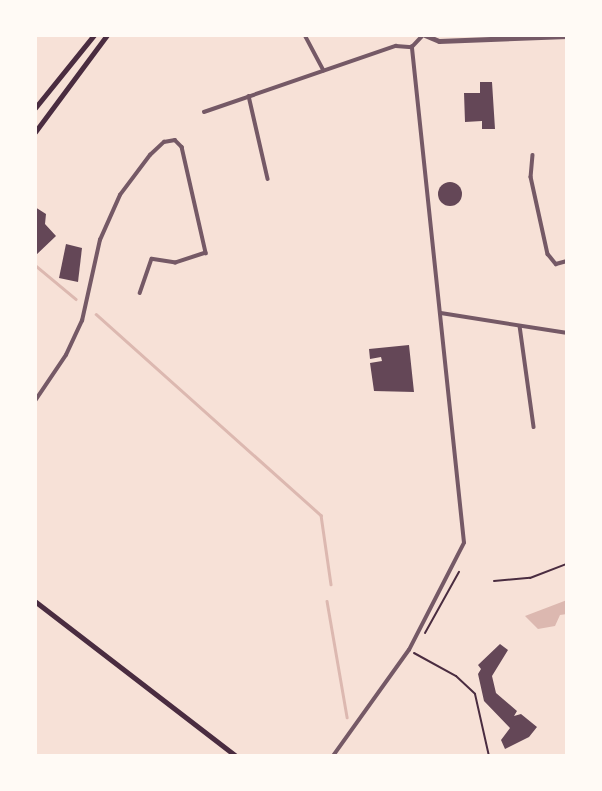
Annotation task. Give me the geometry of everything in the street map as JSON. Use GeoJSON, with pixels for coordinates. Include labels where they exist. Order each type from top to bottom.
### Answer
{"type":"FeatureCollection","features":[{"type":"Feature","properties":{"kind":"main road"},"geometry":{"type":"LineString","coordinates":[[35,108],[94,35]]}},
{"type":"Feature","properties":{"kind":"main road"},"geometry":{"type":"LineString","coordinates":[[35,132],[107,35]]}},
{"type":"Feature","properties":{"kind":"main road"},"geometry":{"type":"LineString","coordinates":[[35,601],[236,756]]}},
{"type":"Feature","properties":{"kind":"street"},"geometry":{"type":"LineString","coordinates":[[306,35],[324,71]]}},
{"type":"Feature","properties":{"kind":"street"},"geometry":{"type":"LineString","coordinates":[[204,112],[396,46],[412,47],[424,35],[439,41],[567,36]]}},
{"type":"Feature","properties":{"kind":"street"},"geometry":{"type":"LineString","coordinates":[[333,756],[409,650],[464,543],[412,47]]}},
{"type":"Feature","properties":{"kind":"street"},"geometry":{"type":"LineString","coordinates":[[249,96],[268,179]]}},
{"type":"Feature","properties":{"kind":"street"},"geometry":{"type":"LineString","coordinates":[[35,401],[66,355],[82,321],[100,240],[120,195],[150,155],[164,142],[175,140],[183,147],[206,253],[176,263],[152,259],[140,293]]}},
{"type":"Feature","properties":{"kind":"street"},"geometry":{"type":"LineString","coordinates":[[533,155],[531,177],[548,254],[556,264],[567,261]]}},
{"type":"Feature","properties":{"kind":"street"},"geometry":{"type":"LineString","coordinates":[[441,313],[567,333]]}},
{"type":"Feature","properties":{"kind":"street"},"geometry":{"type":"LineString","coordinates":[[520,326],[534,427]]}},
{"type":"Feature","properties":{"kind":"path"},"geometry":{"type":"LineString","coordinates":[[494,581],[530,578],[567,564]]}},
{"type":"Feature","properties":{"kind":"path"},"geometry":{"type":"LineString","coordinates":[[421,641],[459,572]]}},
{"type":"Feature","properties":{"kind":"path"},"geometry":{"type":"LineString","coordinates":[[414,653],[456,676],[475,694],[489,756]]}},
{"type":"Feature","properties":{"kind":"shaded area"},"geometry":{"type":"Polygon","coordinates":[[[567,600],[567,614],[560,615],[555,626],[538,629],[525,616],[567,600]]]}},
{"type":"Feature","properties":{"kind":"building"},"geometry":{"type":"Polygon","coordinates":[[[480,82],[492,82],[495,129],[482,129],[482,121],[465,122],[464,93],[480,93],[480,82]]]}},
{"type":"Feature","properties":{"kind":"building"},"geometry":{"type":"Polygon","coordinates":[[[445,182],[455,182],[462,189],[462,199],[455,206],[445,206],[438,199],[438,189],[445,182]]]}},
{"type":"Feature","properties":{"kind":"building"},"geometry":{"type":"Polygon","coordinates":[[[35,207],[46,214],[45,224],[56,236],[35,256],[35,207]]]}},
{"type":"Feature","properties":{"kind":"building"},"geometry":{"type":"Polygon","coordinates":[[[66,244],[82,248],[78,282],[59,278],[66,244]]]}},
{"type":"Feature","properties":{"kind":"building"},"geometry":{"type":"Polygon","coordinates":[[[409,345],[414,392],[374,391],[370,363],[382,361],[381,357],[370,359],[369,349],[409,345]]]}},
{"type":"Feature","properties":{"kind":"building"},"geometry":{"type":"Polygon","coordinates":[[[500,644],[508,650],[492,676],[496,693],[517,711],[514,716],[521,714],[537,727],[529,737],[505,749],[501,740],[510,728],[484,701],[478,674],[481,669],[478,665],[500,644]]]}},
{"type":"Feature","properties":{"kind":"waterway"},"geometry":{"type":"LineString","coordinates":[[35,265],[76,299]]}},
{"type":"Feature","properties":{"kind":"waterway"},"geometry":{"type":"LineString","coordinates":[[96,314],[321,515],[331,584]]}},
{"type":"Feature","properties":{"kind":"waterway"},"geometry":{"type":"LineString","coordinates":[[327,601],[347,717]]}}]}
